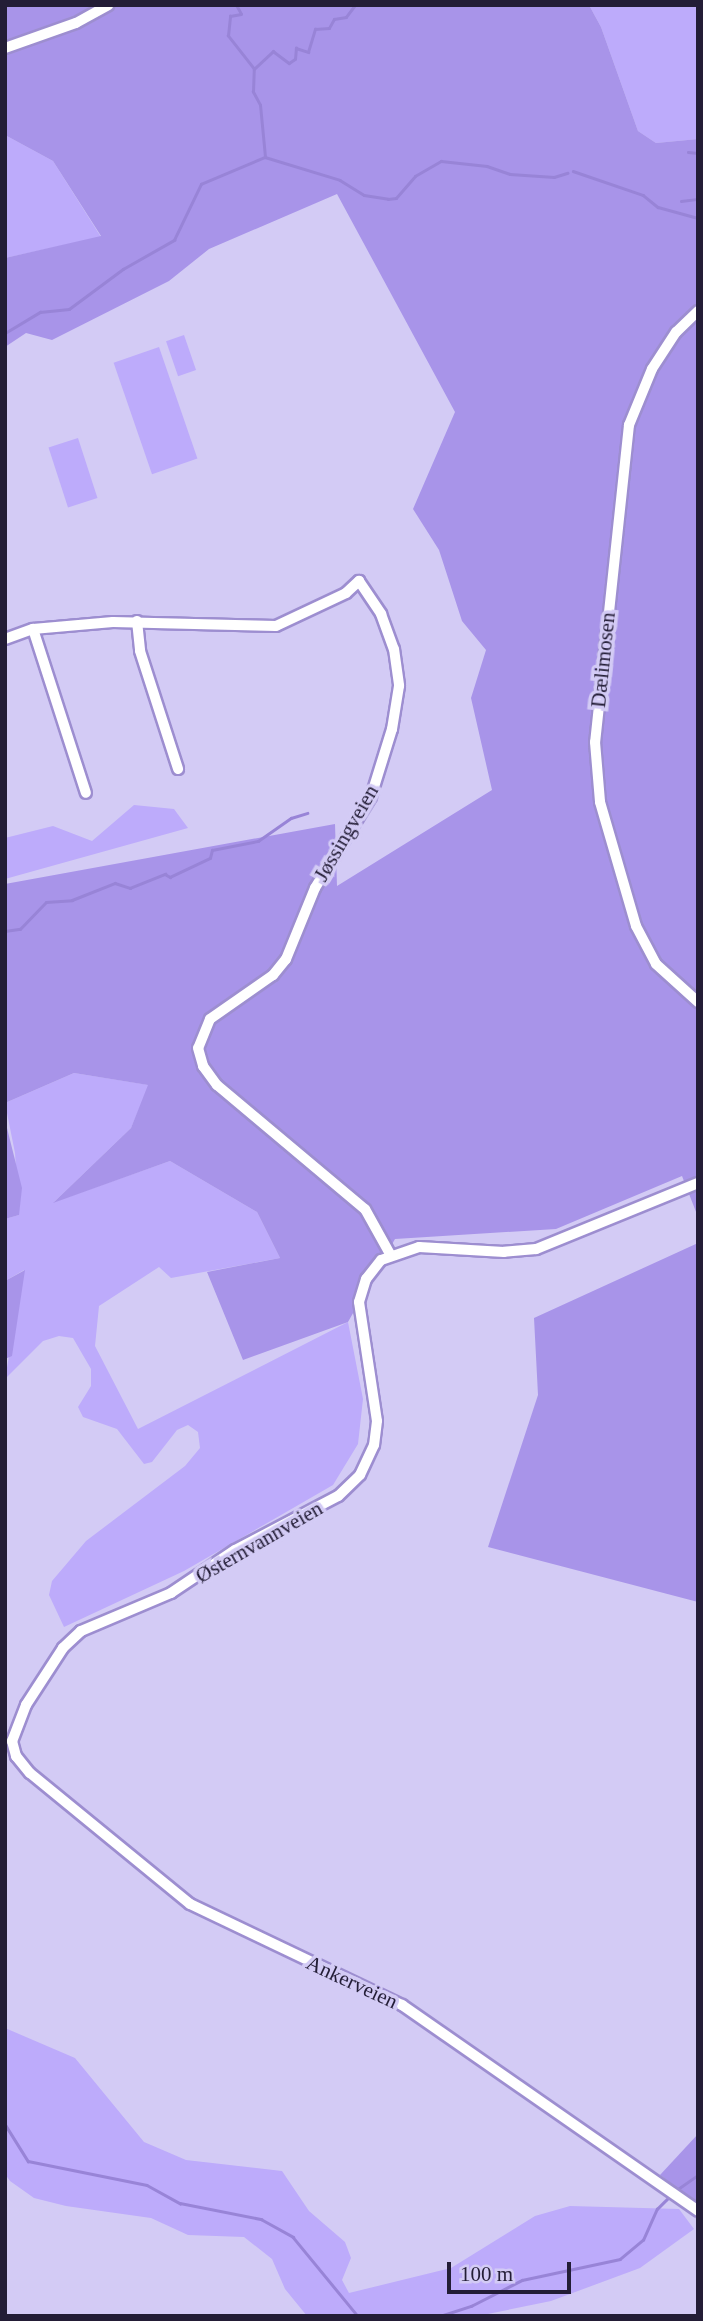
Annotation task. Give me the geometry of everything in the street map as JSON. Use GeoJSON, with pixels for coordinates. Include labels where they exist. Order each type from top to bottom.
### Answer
{"type":"FeatureCollection","features":[{"type":"Feature","properties":{"kind":"street"},"geometry":{"type":"LineString","coordinates":[[5,48],[76,23],[108,5]]}},
{"type":"Feature","properties":{"kind":"street","name":"Dælimosen"},"geometry":{"type":"LineString","coordinates":[[698,310],[676,332],[652,369],[629,425],[595,742],[600,802],[636,926],[656,964],[698,1002]]}},
{"type":"Feature","properties":{"kind":"street","name":"Jøssingveien"},"geometry":{"type":"LineString","coordinates":[[5,639],[33,629],[137,621],[276,626],[346,593],[359,581],[386,623],[399,686],[391,736],[368,804],[315,888],[286,959],[273,975],[210,1019],[198,1048],[203,1066],[217,1084],[365,1209],[390,1254]]}},
{"type":"Feature","properties":{"kind":"street"},"geometry":{"type":"LineString","coordinates":[[137,621],[140,651],[178,769]]}},
{"type":"Feature","properties":{"kind":"street"},"geometry":{"type":"LineString","coordinates":[[33,629],[86,793]]}},
{"type":"Feature","properties":{"kind":"street"},"geometry":{"type":"LineString","coordinates":[[390,1254],[419,1247],[504,1252],[536,1249],[698,1183]]}},
{"type":"Feature","properties":{"kind":"street","name":"Østernvannveien"},"geometry":{"type":"LineString","coordinates":[[13,1750],[12,1735],[19,1717],[63,1648],[81,1631],[172,1593],[235,1550],[338,1496],[360,1475],[374,1445],[376,1421],[359,1301],[366,1279],[390,1254]]}},
{"type":"Feature","properties":{"kind":"street","name":"Ankerveien"},"geometry":{"type":"LineString","coordinates":[[13,1750],[30,1773],[190,1904],[402,2005],[678,2193],[698,2211]]}},
{"type":"Feature","properties":{"kind":"shaded area"},"geometry":{"type":"Polygon","coordinates":[[[5,5],[589,5],[601,27],[638,131],[656,143],[698,139],[698,1217],[682,1176],[556,1229],[395,1239],[348,1322],[243,1360],[207,1272],[280,1258],[257,1212],[170,1161],[53,1203],[131,1128],[148,1085],[74,1073],[5,1103],[5,884],[335,824],[337,886],[492,790],[471,698],[486,650],[462,621],[439,550],[413,509],[455,412],[337,194],[209,249],[169,281],[52,340],[26,333],[5,347],[5,258],[101,236],[53,161],[5,135],[5,5]]]}},
{"type":"Feature","properties":{"kind":"shaded area"},"geometry":{"type":"Polygon","coordinates":[[[589,5],[698,5],[698,139],[656,143],[638,131],[601,27],[589,5]]]}},
{"type":"Feature","properties":{"kind":"shaded area"},"geometry":{"type":"Polygon","coordinates":[[[5,135],[53,161],[101,237],[5,258],[5,135]]]}},
{"type":"Feature","properties":{"kind":"shaded area"},"geometry":{"type":"Polygon","coordinates":[[[184,335],[196,370],[178,376],[166,341],[184,335]]]}},
{"type":"Feature","properties":{"kind":"shaded area"},"geometry":{"type":"Polygon","coordinates":[[[159,347],[197,459],[152,474],[114,363],[159,347]]]}},
{"type":"Feature","properties":{"kind":"shaded area"},"geometry":{"type":"Polygon","coordinates":[[[78,438],[97,498],[68,507],[49,448],[78,438]]]}},
{"type":"Feature","properties":{"kind":"shaded area"},"geometry":{"type":"Polygon","coordinates":[[[134,805],[174,809],[188,828],[5,879],[5,838],[53,826],[92,841],[134,805]]]}},
{"type":"Feature","properties":{"kind":"shaded area"},"geometry":{"type":"Polygon","coordinates":[[[74,1073],[149,1085],[131,1128],[54,1202],[170,1161],[257,1212],[280,1258],[171,1278],[159,1267],[99,1306],[95,1346],[138,1429],[348,1322],[363,1399],[358,1444],[333,1485],[184,1571],[64,1627],[49,1595],[52,1581],[86,1541],[185,1466],[200,1448],[198,1432],[188,1425],[177,1430],[152,1462],[144,1464],[117,1429],[83,1417],[78,1407],[91,1386],[91,1369],[73,1338],[59,1336],[43,1341],[5,1379],[24,1270],[5,1281],[5,1219],[19,1215],[15,1153],[5,1103],[74,1073]]]}},
{"type":"Feature","properties":{"kind":"shaded area"},"geometry":{"type":"Polygon","coordinates":[[[5,1120],[22,1188],[19,1215],[5,1219],[5,1120]]]}},
{"type":"Feature","properties":{"kind":"shaded area"},"geometry":{"type":"Polygon","coordinates":[[[698,1243],[698,1602],[488,1547],[538,1395],[534,1318],[698,1243]]]}},
{"type":"Feature","properties":{"kind":"shaded area"},"geometry":{"type":"Polygon","coordinates":[[[25,1270],[12,1356],[5,1359],[5,1281],[25,1270]]]}},
{"type":"Feature","properties":{"kind":"shaded area"},"geometry":{"type":"Polygon","coordinates":[[[5,2028],[75,2058],[144,2142],[186,2160],[282,2171],[309,2211],[345,2242],[351,2258],[342,2280],[349,2293],[451,2268],[535,2216],[570,2206],[679,2209],[694,2229],[640,2268],[551,2301],[478,2316],[307,2316],[285,2289],[272,2259],[244,2237],[188,2235],[151,2218],[66,2206],[34,2198],[10,2181],[5,2174],[5,2028]]]}},
{"type":"Feature","properties":{"kind":"shaded area"},"geometry":{"type":"Polygon","coordinates":[[[698,2134],[698,2205],[660,2175],[698,2134]]]}},
{"type":"Feature","properties":{"kind":"waterway"},"geometry":{"type":"LineString","coordinates":[[5,333],[40,312],[69,309],[123,269],[174,240],[201,184],[265,157],[260,105],[253,92],[254,69],[228,36],[230,16],[241,14],[236,5]]}},
{"type":"Feature","properties":{"kind":"waterway"},"geometry":{"type":"LineString","coordinates":[[254,69],[273,51],[289,63],[295,59],[296,48],[308,52],[315,29],[329,28],[334,19],[346,17],[355,5]]}},
{"type":"Feature","properties":{"kind":"waterway"},"geometry":{"type":"LineString","coordinates":[[688,152],[698,153]]}},
{"type":"Feature","properties":{"kind":"waterway"},"geometry":{"type":"LineString","coordinates":[[265,157],[340,180],[364,195],[388,199],[396,198],[415,176],[441,161],[487,166],[510,174],[554,177],[567,173]]}},
{"type":"Feature","properties":{"kind":"waterway"},"geometry":{"type":"LineString","coordinates":[[573,171],[643,195],[658,207],[698,218]]}},
{"type":"Feature","properties":{"kind":"waterway"},"geometry":{"type":"LineString","coordinates":[[681,201],[698,199]]}},
{"type":"Feature","properties":{"kind":"waterway"},"geometry":{"type":"LineString","coordinates":[[5,931],[20,929],[46,902],[72,900],[115,883],[130,888],[165,874],[170,877],[210,858],[212,850],[258,841],[291,818],[307,813]]}},
{"type":"Feature","properties":{"kind":"waterway"},"geometry":{"type":"LineString","coordinates":[[5,2124],[28,2161],[147,2185],[180,2203],[261,2219],[293,2237],[358,2316]]}},
{"type":"Feature","properties":{"kind":"waterway"},"geometry":{"type":"LineString","coordinates":[[675,2191],[698,2175]]}},
{"type":"Feature","properties":{"kind":"waterway"},"geometry":{"type":"LineString","coordinates":[[440,2316],[471,2306],[522,2280],[620,2259],[643,2240],[657,2209],[670,2196]]}}]}
